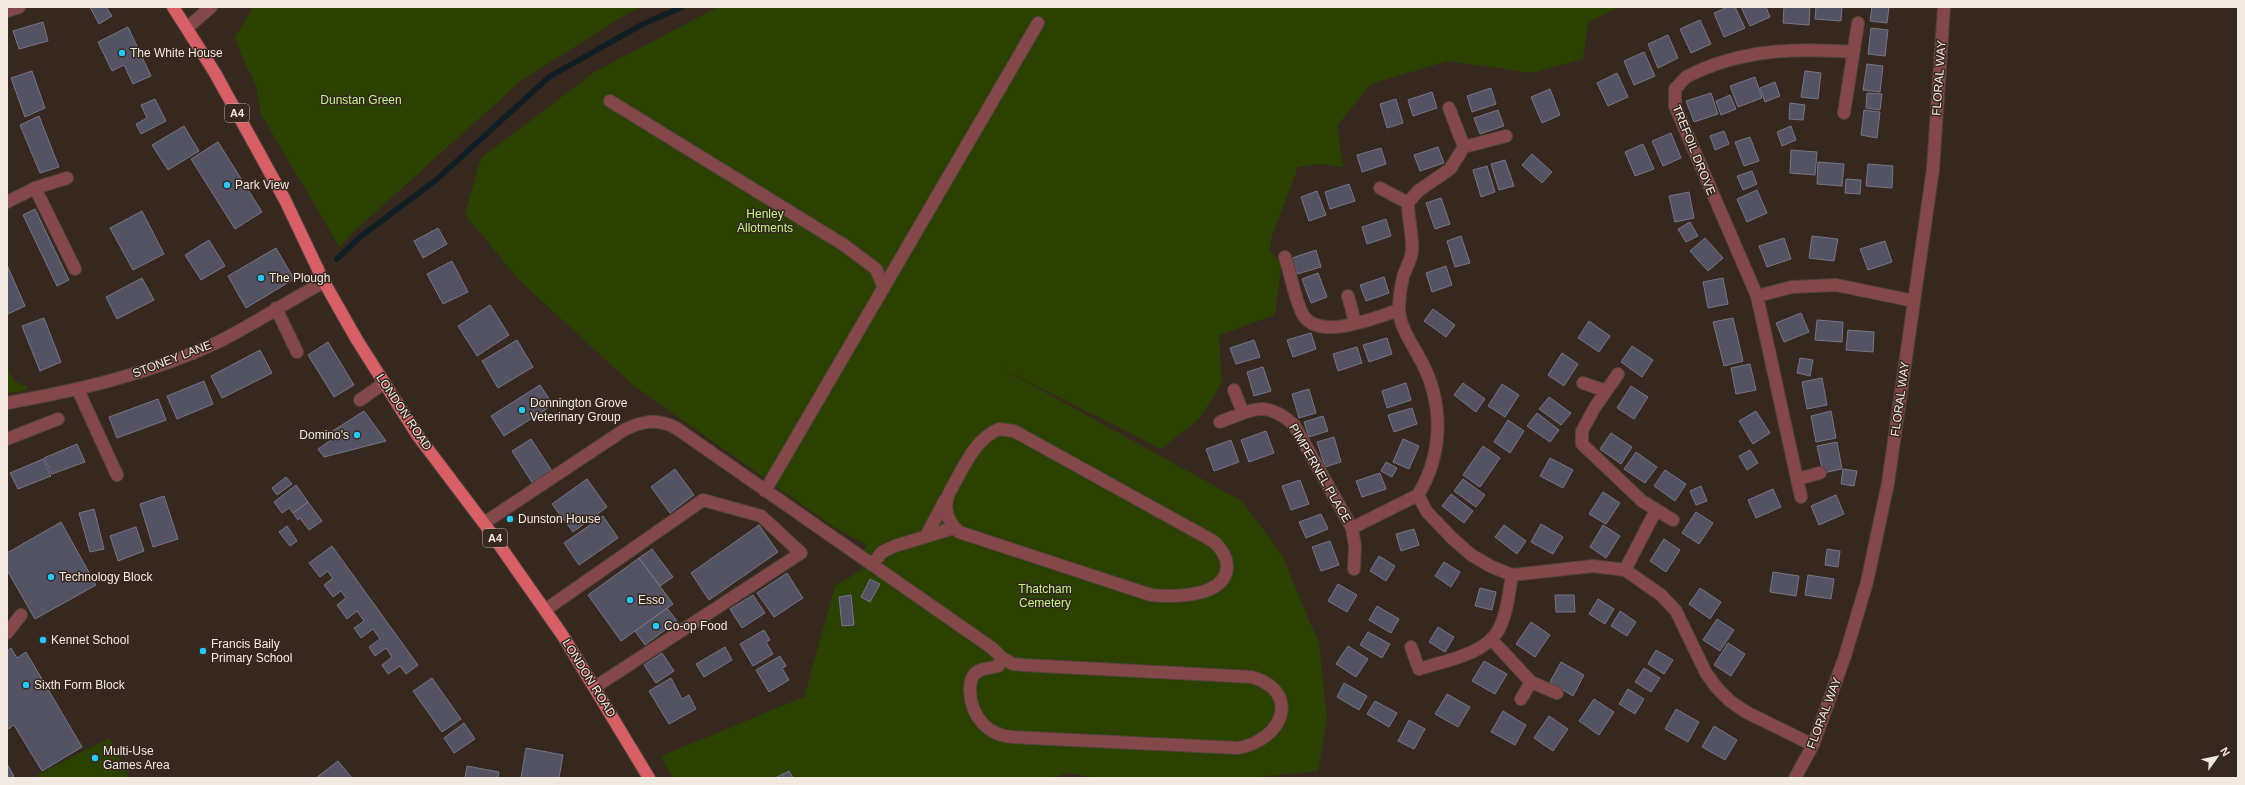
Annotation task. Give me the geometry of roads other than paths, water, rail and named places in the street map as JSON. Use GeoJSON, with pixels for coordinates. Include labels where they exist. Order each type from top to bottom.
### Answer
{"type":"FeatureCollection","features":[{"type":"Feature","properties":{"kind":"main road","name":"A4"},"geometry":{"type":"LineString","coordinates":[[173,7],[187,28]]}},
{"type":"Feature","properties":{"kind":"main road","name":"LONDON ROAD"},"geometry":{"type":"LineString","coordinates":[[187,28],[215,73],[285,200],[324,282],[384,383],[418,436],[484,523],[545,610],[595,687],[649,778]]}},
{"type":"Feature","properties":{"kind":"street"},"geometry":{"type":"LineString","coordinates":[[7,11],[19,7]]}},
{"type":"Feature","properties":{"kind":"street"},"geometry":{"type":"LineString","coordinates":[[187,28],[211,7]]}},
{"type":"Feature","properties":{"kind":"street","name":"FLORAL WAY"},"geometry":{"type":"LineString","coordinates":[[1795,778],[1813,744],[1845,656],[1867,582],[1888,483],[1933,169],[1944,7]]}},
{"type":"Feature","properties":{"kind":"street"},"geometry":{"type":"LineString","coordinates":[[764,492],[1038,23]]}},
{"type":"Feature","properties":{"kind":"street"},"geometry":{"type":"LineString","coordinates":[[1844,113],[1858,23]]}},
{"type":"Feature","properties":{"kind":"street","name":"TREFOIL DROVE"},"geometry":{"type":"LineString","coordinates":[[1801,497],[1757,296],[1681,121],[1674,101],[1675,89],[1681,80],[1691,74],[1746,56],[1781,50],[1806,49],[1853,52]]}},
{"type":"Feature","properties":{"kind":"street"},"geometry":{"type":"LineString","coordinates":[[610,101],[844,245],[876,270],[884,288]]}},
{"type":"Feature","properties":{"kind":"street"},"geometry":{"type":"LineString","coordinates":[[1449,108],[1464,147]]}},
{"type":"Feature","properties":{"kind":"street"},"geometry":{"type":"LineString","coordinates":[[1506,136],[1464,147],[1450,169],[1418,191],[1408,203],[1412,253],[1403,278],[1399,310],[1404,330],[1419,357],[1437,405],[1438,424],[1436,452],[1429,478],[1418,495],[1427,512],[1470,554],[1490,566],[1512,575],[1592,566],[1624,570],[1661,595],[1676,611],[1706,673],[1717,688],[1730,701],[1746,712],[1813,744]]}},
{"type":"Feature","properties":{"kind":"street"},"geometry":{"type":"LineString","coordinates":[[7,202],[35,188],[67,178]]}},
{"type":"Feature","properties":{"kind":"street"},"geometry":{"type":"LineString","coordinates":[[35,188],[75,269]]}},
{"type":"Feature","properties":{"kind":"street"},"geometry":{"type":"LineString","coordinates":[[1380,188],[1408,203]]}},
{"type":"Feature","properties":{"kind":"street"},"geometry":{"type":"LineString","coordinates":[[1285,257],[1303,314],[1322,327],[1335,328],[1399,310]]}},
{"type":"Feature","properties":{"kind":"street","name":"STONEY LANE"},"geometry":{"type":"LineString","coordinates":[[7,403],[78,390],[158,366],[216,343],[324,282]]}},
{"type":"Feature","properties":{"kind":"street"},"geometry":{"type":"LineString","coordinates":[[1757,296],[1792,287],[1836,286],[1914,301]]}},
{"type":"Feature","properties":{"kind":"street"},"geometry":{"type":"LineString","coordinates":[[1348,296],[1355,322]]}},
{"type":"Feature","properties":{"kind":"street"},"geometry":{"type":"LineString","coordinates":[[276,308],[297,352]]}},
{"type":"Feature","properties":{"kind":"street"},"geometry":{"type":"LineString","coordinates":[[1618,374],[1582,431],[1582,444],[1642,501],[1673,520]]}},
{"type":"Feature","properties":{"kind":"street"},"geometry":{"type":"LineString","coordinates":[[360,400],[384,383]]}},
{"type":"Feature","properties":{"kind":"street"},"geometry":{"type":"LineString","coordinates":[[1583,384],[1606,391]]}},
{"type":"Feature","properties":{"kind":"street"},"geometry":{"type":"LineString","coordinates":[[78,390],[117,475]]}},
{"type":"Feature","properties":{"kind":"street"},"geometry":{"type":"LineString","coordinates":[[1234,390],[1243,413]]}},
{"type":"Feature","properties":{"kind":"street","name":"PIMPERNEL PLACE"},"geometry":{"type":"LineString","coordinates":[[1220,422],[1256,408],[1282,414],[1294,426],[1352,528],[1355,547],[1354,569]]}},
{"type":"Feature","properties":{"kind":"street"},"geometry":{"type":"LineString","coordinates":[[7,439],[58,419]]}},
{"type":"Feature","properties":{"kind":"street"},"geometry":{"type":"LineString","coordinates":[[484,523],[624,430],[647,421],[657,421],[676,428],[764,492],[872,565],[992,648],[1002,658],[1013,664],[1252,677],[1266,682],[1277,694],[1282,710],[1281,717],[1270,735],[1255,744],[1238,748],[1001,736],[993,733],[978,719],[971,701],[970,682],[974,675],[980,670],[998,666],[1002,658]]}},
{"type":"Feature","properties":{"kind":"street"},"geometry":{"type":"LineString","coordinates":[[926,536],[946,499],[981,440],[991,433],[1008,429],[1213,541],[1224,553],[1227,565],[1226,573],[1219,585],[1209,590],[1180,595],[1151,595],[964,536],[954,528],[946,512],[946,499]]}},
{"type":"Feature","properties":{"kind":"street"},"geometry":{"type":"LineString","coordinates":[[1797,479],[1820,474]]}},
{"type":"Feature","properties":{"kind":"street","name":"PIMPERNEL PLACE"},"geometry":{"type":"LineString","coordinates":[[1352,528],[1418,495]]}},
{"type":"Feature","properties":{"kind":"street"},"geometry":{"type":"LineString","coordinates":[[545,610],[703,500],[761,516],[801,553],[595,687]]}},
{"type":"Feature","properties":{"kind":"street"},"geometry":{"type":"LineString","coordinates":[[1624,570],[1656,510]]}},
{"type":"Feature","properties":{"kind":"street"},"geometry":{"type":"LineString","coordinates":[[872,565],[882,552],[926,536],[954,528]]}},
{"type":"Feature","properties":{"kind":"street"},"geometry":{"type":"LineString","coordinates":[[1411,648],[1421,674],[1465,655],[1491,639],[1498,631],[1503,617],[1512,575]]}},
{"type":"Feature","properties":{"kind":"street"},"geometry":{"type":"LineString","coordinates":[[7,633],[21,615]]}},
{"type":"Feature","properties":{"kind":"street"},"geometry":{"type":"LineString","coordinates":[[1491,639],[1531,682],[1557,694]]}},
{"type":"Feature","properties":{"kind":"street"},"geometry":{"type":"LineString","coordinates":[[1521,699],[1531,682]]}},
{"type":"Feature","properties":{"kind":"waterway"},"geometry":{"type":"LineString","coordinates":[[337,259],[360,237],[435,181],[549,77],[641,25],[682,7]]}},
{"type":"Feature","properties":{"kind":"place","name":"The White House"},"geometry":{"type":"Point","coordinates":[122,53]}},
{"type":"Feature","properties":{"kind":"place","name":"Park View"},"geometry":{"type":"Point","coordinates":[227,185]}},
{"type":"Feature","properties":{"kind":"place","name":"The Plough"},"geometry":{"type":"Point","coordinates":[261,278]}},
{"type":"Feature","properties":{"kind":"place","name":"Donnington Grove Veterinary Group"},"geometry":{"type":"Point","coordinates":[522,410]}},
{"type":"Feature","properties":{"kind":"place","name":"Domino's"},"geometry":{"type":"Point","coordinates":[357,435]}},
{"type":"Feature","properties":{"kind":"place","name":"Dunston House"},"geometry":{"type":"Point","coordinates":[510,519]}},
{"type":"Feature","properties":{"kind":"place","name":"Technology Block"},"geometry":{"type":"Point","coordinates":[51,577]}},
{"type":"Feature","properties":{"kind":"place","name":"Esso"},"geometry":{"type":"Point","coordinates":[630,600]}},
{"type":"Feature","properties":{"kind":"place","name":"Co-op Food"},"geometry":{"type":"Point","coordinates":[656,626]}},
{"type":"Feature","properties":{"kind":"place","name":"Kennet School"},"geometry":{"type":"Point","coordinates":[43,640]}},
{"type":"Feature","properties":{"kind":"place","name":"Francis Baily Primary School"},"geometry":{"type":"Point","coordinates":[203,651]}},
{"type":"Feature","properties":{"kind":"place","name":"Sixth Form Block"},"geometry":{"type":"Point","coordinates":[26,685]}},
{"type":"Feature","properties":{"kind":"place","name":"Multi-Use Games Area"},"geometry":{"type":"Point","coordinates":[95,758]}},
{"type":"Feature","properties":{"kind":"park label","name":"Dunstan Green"},"geometry":{"type":"Point","coordinates":[361,100]}},
{"type":"Feature","properties":{"kind":"park label","name":"Henley Allotments"},"geometry":{"type":"Point","coordinates":[765,221]}},
{"type":"Feature","properties":{"kind":"park label","name":"Thatcham Cemetery"},"geometry":{"type":"Point","coordinates":[1045,596]}}]}
